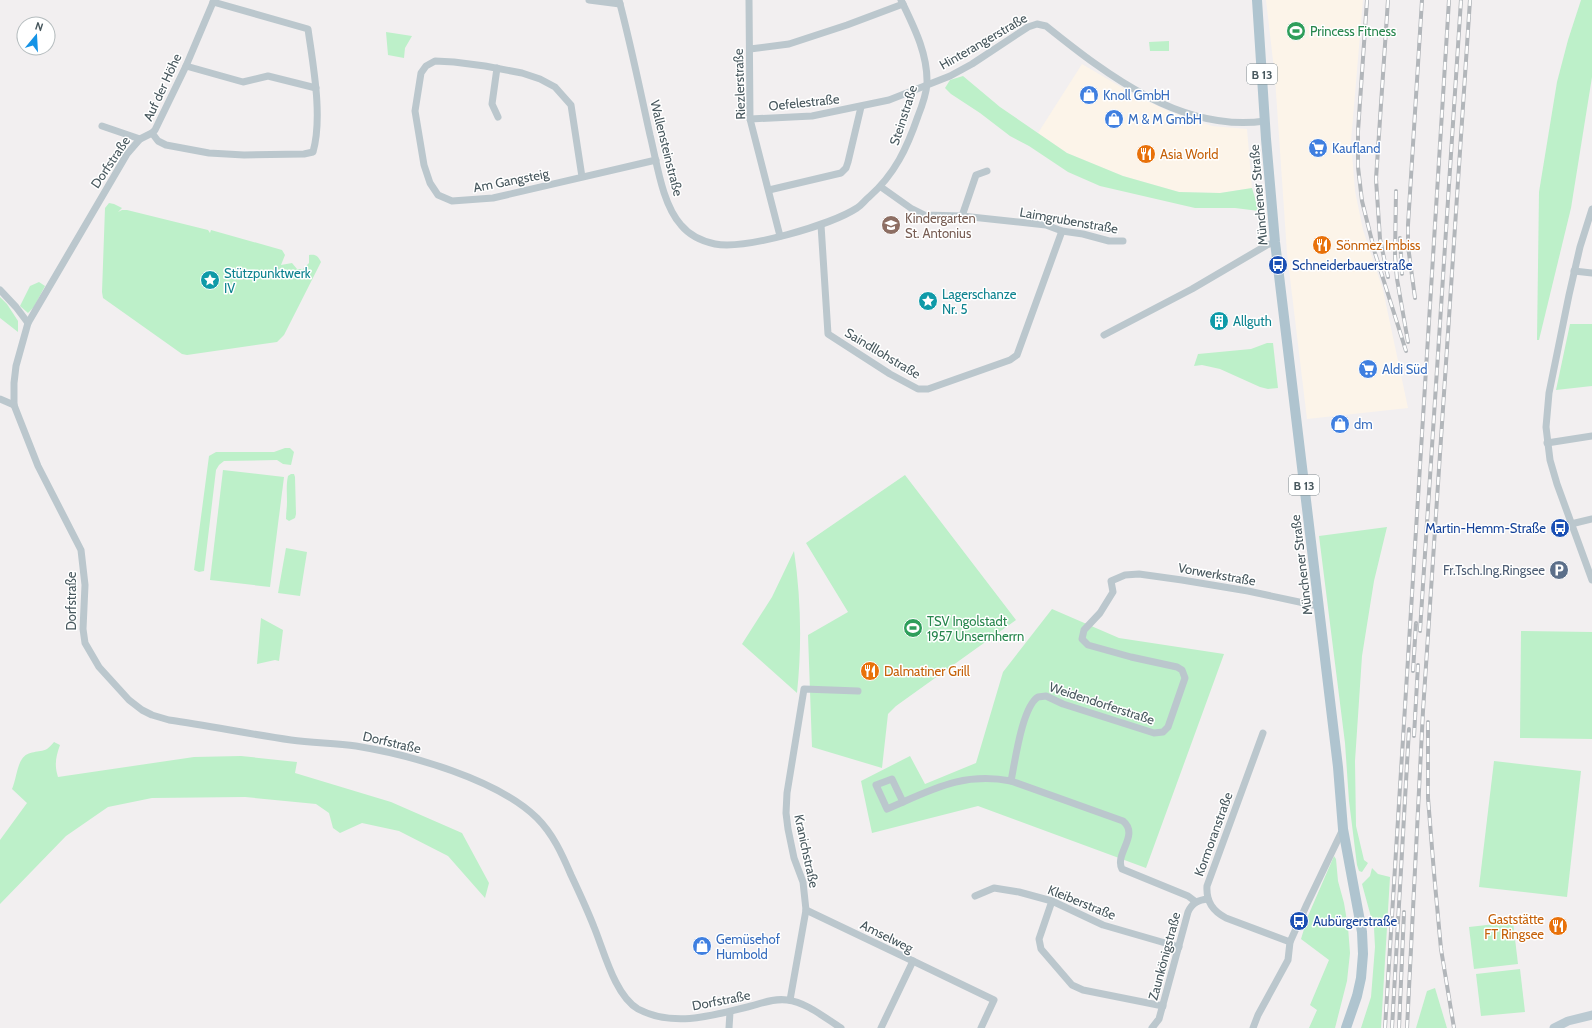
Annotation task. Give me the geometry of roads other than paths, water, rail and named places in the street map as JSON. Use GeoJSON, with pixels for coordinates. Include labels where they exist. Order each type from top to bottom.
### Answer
{"type":"FeatureCollection","features":[{"type":"Feature","properties":{"kind":"main road","name":"Münchener Straße"},"geometry":{"type":"LineString","coordinates":[[1257,0],[1275,242],[1338,767],[1343,829],[1362,932],[1363,954],[1361,978],[1357,996],[1346,1028]]}},
{"type":"Feature","properties":{"kind":"main road"},"geometry":{"type":"LineString","coordinates":[[1554,1028],[1568,1021],[1592,1015]]}},
{"type":"Feature","properties":{"kind":"street"},"geometry":{"type":"LineString","coordinates":[[589,0],[620,2]]}},
{"type":"Feature","properties":{"kind":"street","name":"Riezlerstraße"},"geometry":{"type":"LineString","coordinates":[[749,0],[750,119],[780,236]]}},
{"type":"Feature","properties":{"kind":"street"},"geometry":{"type":"LineString","coordinates":[[152,133],[158,141],[166,145],[210,153],[244,155],[304,154],[313,152],[316,140],[316,88],[308,29],[214,1]]}},
{"type":"Feature","properties":{"kind":"street","name":"Auf der Höhe"},"geometry":{"type":"LineString","coordinates":[[102,126],[140,138],[152,133],[162,119],[214,1]]}},
{"type":"Feature","properties":{"kind":"street","name":"Wallensteinstraße"},"geometry":{"type":"LineString","coordinates":[[620,2],[665,194],[671,210],[681,225],[696,239],[715,244],[733,245],[780,236],[821,225]]}},
{"type":"Feature","properties":{"kind":"street"},"geometry":{"type":"LineString","coordinates":[[750,49],[789,44],[847,25],[902,2]]}},
{"type":"Feature","properties":{"kind":"street","name":"Steinstraße"},"geometry":{"type":"LineString","coordinates":[[821,225],[857,208],[881,186],[900,161],[911,138],[927,85],[926,67],[923,50],[902,2]]}},
{"type":"Feature","properties":{"kind":"street","name":"Hinterangerstraße"},"geometry":{"type":"LineString","coordinates":[[927,85],[950,76],[972,64],[1028,27],[1037,24],[1046,26],[1095,66],[1128,86],[1165,105],[1217,122],[1255,123],[1265,121]]}},
{"type":"Feature","properties":{"kind":"street","name":"Am Gangsteig"},"geometry":{"type":"LineString","coordinates":[[582,177],[571,105],[555,87],[540,79],[522,73],[497,68],[435,61],[426,66],[421,74],[415,111],[424,165],[430,183],[438,195],[452,201],[493,198],[656,160]]}},
{"type":"Feature","properties":{"kind":"street"},"geometry":{"type":"LineString","coordinates":[[186,66],[243,82],[268,76],[316,88]]}},
{"type":"Feature","properties":{"kind":"street"},"geometry":{"type":"LineString","coordinates":[[497,68],[492,104],[498,117]]}},
{"type":"Feature","properties":{"kind":"street","name":"Oefelestraße"},"geometry":{"type":"LineString","coordinates":[[750,119],[812,116],[861,107],[889,100],[927,85]]}},
{"type":"Feature","properties":{"kind":"street"},"geometry":{"type":"LineString","coordinates":[[769,190],[841,173],[846,168],[848,162],[861,107]]}},
{"type":"Feature","properties":{"kind":"street","name":"Dorfstraße"},"geometry":{"type":"LineString","coordinates":[[140,138],[127,154],[100,198],[28,323],[16,366],[14,405],[38,466],[81,550],[85,585],[83,629],[85,643],[98,667],[129,700],[142,710],[152,715],[169,720],[290,740],[356,746],[400,755],[446,769],[491,788],[531,812],[551,835],[560,850],[594,925],[614,977],[626,998],[637,1008],[653,1014],[676,1018],[706,1017],[772,1001],[790,1000],[802,1004],[841,1028]]}},
{"type":"Feature","properties":{"kind":"street"},"geometry":{"type":"LineString","coordinates":[[962,216],[976,175],[987,171]]}},
{"type":"Feature","properties":{"kind":"street","name":"Laimgrubenstraße"},"geometry":{"type":"LineString","coordinates":[[881,186],[912,209],[924,214],[962,216],[1046,225],[1062,231],[1083,234],[1109,241],[1123,242]]}},
{"type":"Feature","properties":{"kind":"street"},"geometry":{"type":"LineString","coordinates":[[1592,209],[1574,271],[1549,393],[1547,415],[1547,443],[1550,460],[1557,484],[1592,580]]}},
{"type":"Feature","properties":{"kind":"street","name":"Saindllohstraße"},"geometry":{"type":"LineString","coordinates":[[821,225],[828,334],[890,374],[918,389],[928,389],[1010,360],[1017,355],[1062,231]]}},
{"type":"Feature","properties":{"kind":"street"},"geometry":{"type":"LineString","coordinates":[[1104,335],[1192,289],[1267,244],[1275,242]]}},
{"type":"Feature","properties":{"kind":"street"},"geometry":{"type":"LineString","coordinates":[[1574,271],[1592,273]]}},
{"type":"Feature","properties":{"kind":"street"},"geometry":{"type":"LineString","coordinates":[[0,290],[12,302],[28,323]]}},
{"type":"Feature","properties":{"kind":"street"},"geometry":{"type":"LineString","coordinates":[[0,400],[14,405]]}},
{"type":"Feature","properties":{"kind":"street"},"geometry":{"type":"LineString","coordinates":[[1547,443],[1592,436]]}},
{"type":"Feature","properties":{"kind":"street"},"geometry":{"type":"LineString","coordinates":[[1572,524],[1592,519]]}},
{"type":"Feature","properties":{"kind":"street","name":"Vorwerkstraße"},"geometry":{"type":"LineString","coordinates":[[1111,580],[1132,574],[1161,577],[1248,591],[1318,606]]}},
{"type":"Feature","properties":{"kind":"street","name":"Weidendorferstraße"},"geometry":{"type":"LineString","coordinates":[[1011,781],[1022,728],[1032,703],[1038,697],[1046,696],[1063,704],[1154,733],[1163,732],[1169,724],[1185,678],[1182,670],[1177,667],[1131,657],[1088,645],[1082,639],[1084,630],[1100,613],[1113,592],[1111,580]]}},
{"type":"Feature","properties":{"kind":"street","name":"Kranichstraße"},"geometry":{"type":"LineString","coordinates":[[790,1000],[806,910],[803,882],[794,858],[786,813],[787,793],[804,689],[858,691]]}},
{"type":"Feature","properties":{"kind":"street","name":"Kormoranstraße"},"geometry":{"type":"LineString","coordinates":[[1208,900],[1207,886],[1263,733]]}},
{"type":"Feature","properties":{"kind":"street"},"geometry":{"type":"LineString","coordinates":[[903,802],[944,784],[960,780],[989,778],[1011,781],[1123,821],[1127,825],[1129,833],[1120,862],[1122,869],[1188,896],[1196,902]]}},
{"type":"Feature","properties":{"kind":"street"},"geometry":{"type":"LineString","coordinates":[[1253,1028],[1258,1015],[1288,960],[1290,942],[1306,904],[1343,829]]}},
{"type":"Feature","properties":{"kind":"street","name":"Kleiberstraße"},"geometry":{"type":"LineString","coordinates":[[975,896],[994,888],[1019,892],[1052,901],[1103,925],[1179,947]]}},
{"type":"Feature","properties":{"kind":"street"},"geometry":{"type":"LineString","coordinates":[[1208,900],[1211,907],[1222,916],[1290,942]]}},
{"type":"Feature","properties":{"kind":"street","name":"Zaunkönigstraße"},"geometry":{"type":"LineString","coordinates":[[1152,1028],[1159,1019],[1188,912],[1191,906],[1196,902],[1208,900]]}},
{"type":"Feature","properties":{"kind":"street"},"geometry":{"type":"LineString","coordinates":[[1052,901],[1039,939],[1041,949],[1072,985],[1083,990],[1163,1006]]}},
{"type":"Feature","properties":{"kind":"street","name":"Amselweg"},"geometry":{"type":"LineString","coordinates":[[806,910],[913,961],[881,1028]]}},
{"type":"Feature","properties":{"kind":"street"},"geometry":{"type":"LineString","coordinates":[[913,961],[994,1000],[981,1028]]}},
{"type":"Feature","properties":{"kind":"street"},"geometry":{"type":"LineString","coordinates":[[729,1028],[730,1012]]}},
{"type":"Feature","properties":{"kind":"railway"},"geometry":{"type":"LineString","coordinates":[[1367,0],[1358,131],[1358,167],[1362,201],[1375,253],[1406,351]]}},
{"type":"Feature","properties":{"kind":"railway"},"geometry":{"type":"LineString","coordinates":[[1388,0],[1376,179],[1380,239],[1388,277]]}},
{"type":"Feature","properties":{"kind":"railway"},"geometry":{"type":"LineString","coordinates":[[1415,298],[1408,246],[1408,225],[1422,0]]}},
{"type":"Feature","properties":{"kind":"railway"},"geometry":{"type":"LineString","coordinates":[[1385,1028],[1449,0]]}},
{"type":"Feature","properties":{"kind":"railway"},"geometry":{"type":"LineString","coordinates":[[1420,631],[1461,0]]}},
{"type":"Feature","properties":{"kind":"railway"},"geometry":{"type":"LineString","coordinates":[[1407,1028],[1423,711],[1470,0]]}},
{"type":"Feature","properties":{"kind":"railway"},"geometry":{"type":"LineString","coordinates":[[1396,191],[1395,256],[1397,279],[1408,342]]}},
{"type":"Feature","properties":{"kind":"railway"},"geometry":{"type":"LineString","coordinates":[[1400,238],[1402,274]]}},
{"type":"Feature","properties":{"kind":"railway"},"geometry":{"type":"LineString","coordinates":[[1413,671],[1416,623]]}},
{"type":"Feature","properties":{"kind":"railway"},"geometry":{"type":"LineString","coordinates":[[1414,736],[1418,665]]}},
{"type":"Feature","properties":{"kind":"railway"},"geometry":{"type":"LineString","coordinates":[[1428,722],[1428,798],[1434,873],[1441,949],[1454,1028]]}},
{"type":"Feature","properties":{"kind":"railway"},"geometry":{"type":"LineString","coordinates":[[1392,1028],[1409,729]]}},
{"type":"Feature","properties":{"kind":"railway"},"geometry":{"type":"LineString","coordinates":[[1399,1028],[1404,912]]}},
{"type":"Feature","properties":{"kind":"place","name":"Princess Fitness"},"geometry":{"type":"Point","coordinates":[1296,31]}},
{"type":"Feature","properties":{"kind":"place","name":"Knoll GmbH"},"geometry":{"type":"Point","coordinates":[1089,95]}},
{"type":"Feature","properties":{"kind":"place","name":"M & M GmbH"},"geometry":{"type":"Point","coordinates":[1114,119]}},
{"type":"Feature","properties":{"kind":"place","name":"Kaufland"},"geometry":{"type":"Point","coordinates":[1318,148]}},
{"type":"Feature","properties":{"kind":"place","name":"Asia World"},"geometry":{"type":"Point","coordinates":[1146,154]}},
{"type":"Feature","properties":{"kind":"place","name":"Kindergarten St. Antonius"},"geometry":{"type":"Point","coordinates":[891,225]}},
{"type":"Feature","properties":{"kind":"place","name":"Sönmez Imbiss"},"geometry":{"type":"Point","coordinates":[1322,245]}},
{"type":"Feature","properties":{"kind":"place","name":"Schneiderbauerstraße"},"geometry":{"type":"Point","coordinates":[1278,265]}},
{"type":"Feature","properties":{"kind":"place","name":"Stützpunktwerk IV"},"geometry":{"type":"Point","coordinates":[210,280]}},
{"type":"Feature","properties":{"kind":"place","name":"Lagerschanze Nr. 5"},"geometry":{"type":"Point","coordinates":[928,301]}},
{"type":"Feature","properties":{"kind":"place","name":"Allguth"},"geometry":{"type":"Point","coordinates":[1219,321]}},
{"type":"Feature","properties":{"kind":"place","name":"Aldi Süd"},"geometry":{"type":"Point","coordinates":[1368,369]}},
{"type":"Feature","properties":{"kind":"place","name":"dm"},"geometry":{"type":"Point","coordinates":[1340,424]}},
{"type":"Feature","properties":{"kind":"place","name":"Martin-Hemm-Straße"},"geometry":{"type":"Point","coordinates":[1560,528]}},
{"type":"Feature","properties":{"kind":"place","name":"Fr.Tsch.Ing.Ringsee"},"geometry":{"type":"Point","coordinates":[1559,570]}},
{"type":"Feature","properties":{"kind":"place","name":"TSV Ingolstadt 1957 Unsernherrn"},"geometry":{"type":"Point","coordinates":[913,628]}},
{"type":"Feature","properties":{"kind":"place","name":"Dalmatiner Grill"},"geometry":{"type":"Point","coordinates":[870,671]}},
{"type":"Feature","properties":{"kind":"place","name":"Aubürgerstraße"},"geometry":{"type":"Point","coordinates":[1299,921]}},
{"type":"Feature","properties":{"kind":"place","name":"Gaststätte FT Ringsee"},"geometry":{"type":"Point","coordinates":[1558,926]}},
{"type":"Feature","properties":{"kind":"place","name":"Gemüsehof Humbold"},"geometry":{"type":"Point","coordinates":[702,946]}}]}
